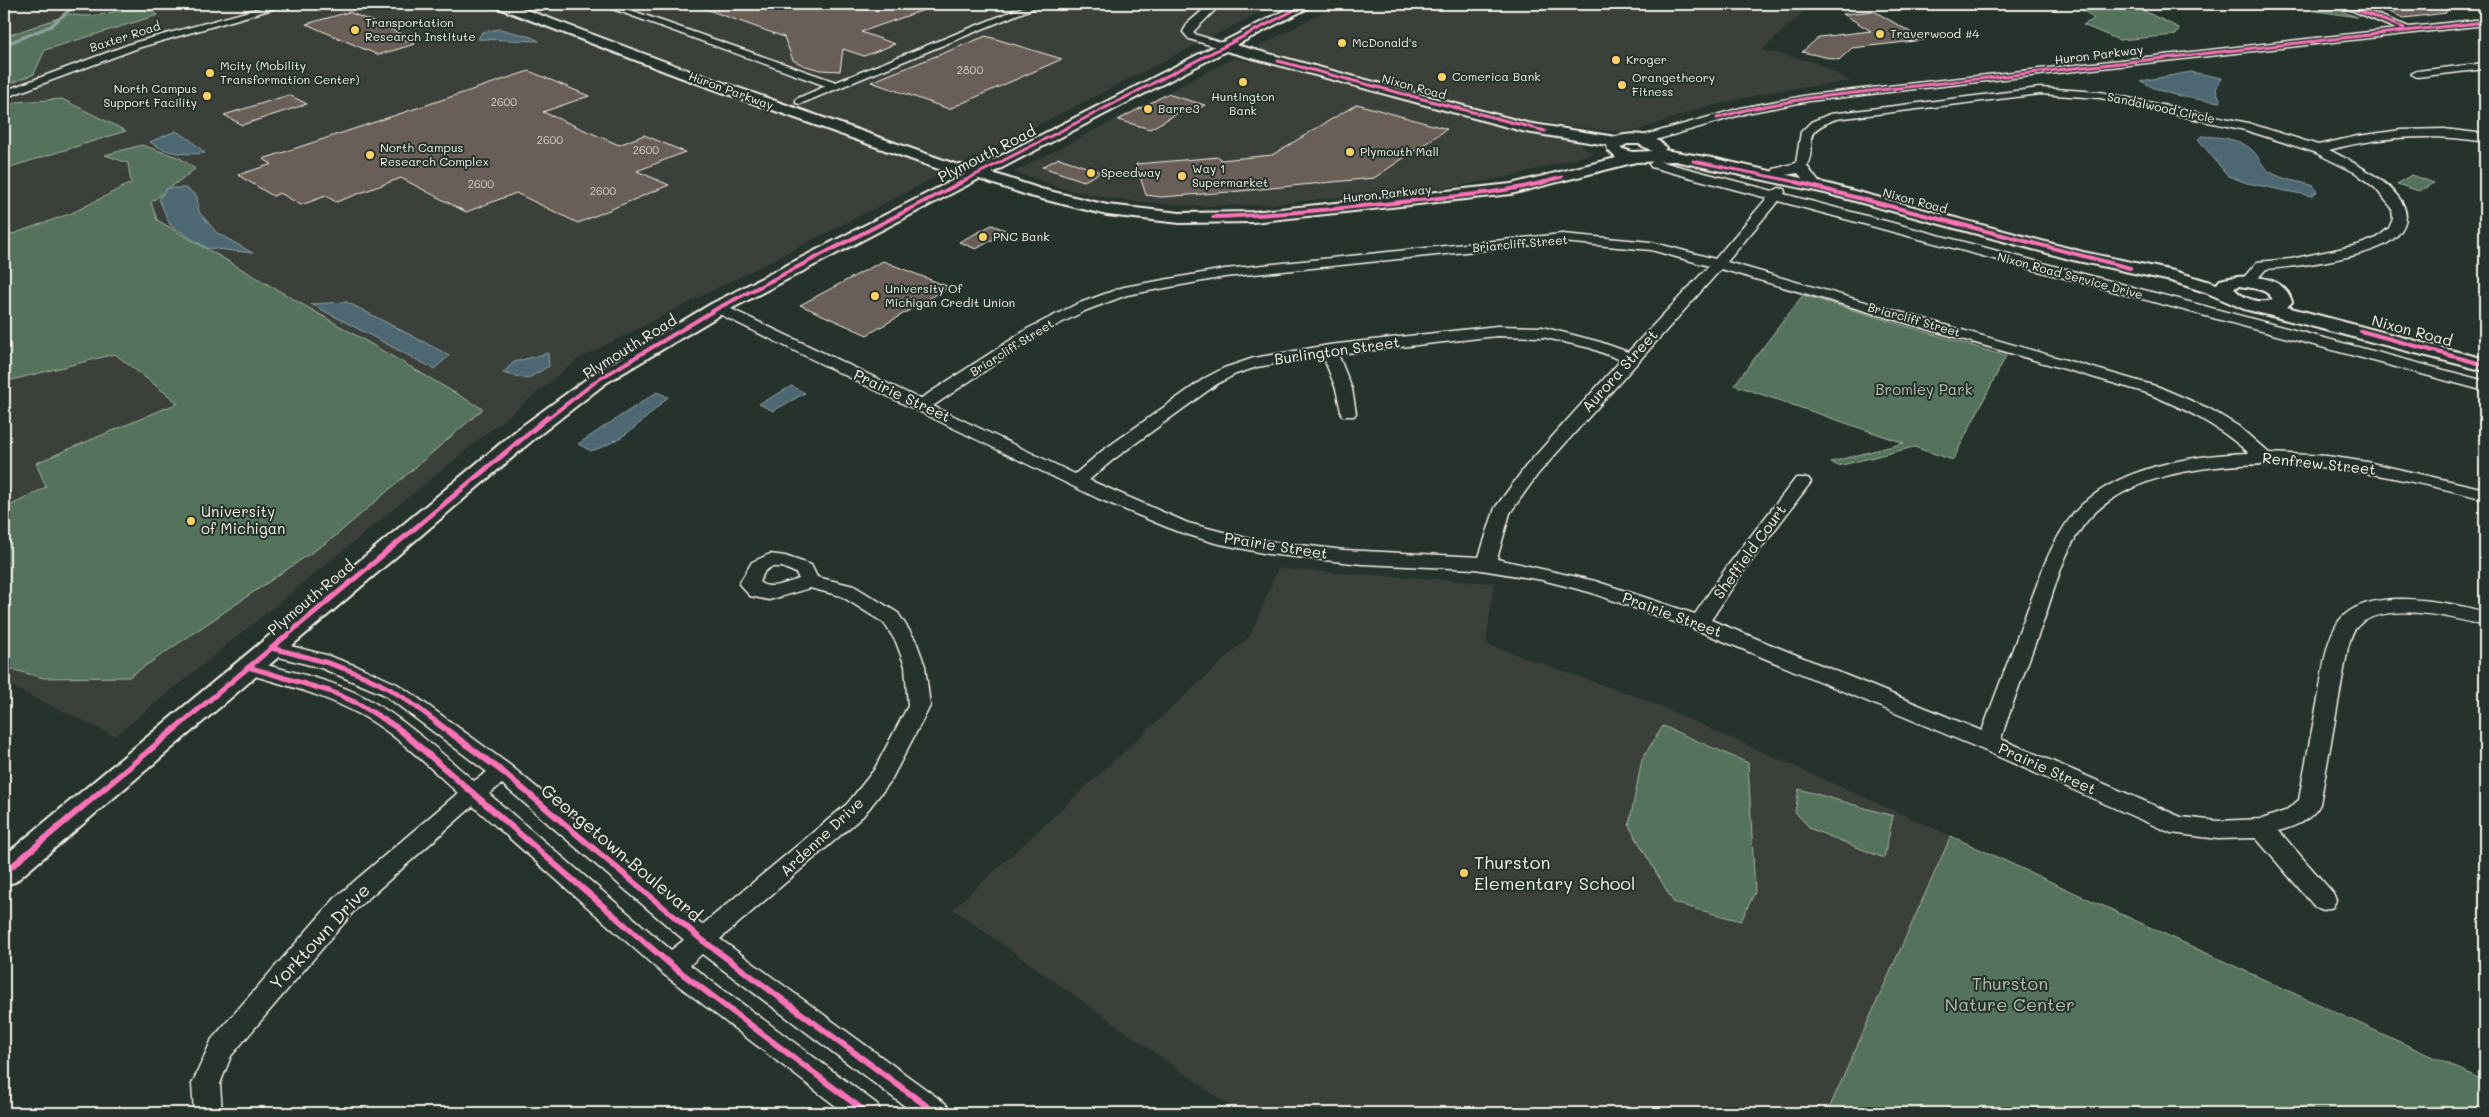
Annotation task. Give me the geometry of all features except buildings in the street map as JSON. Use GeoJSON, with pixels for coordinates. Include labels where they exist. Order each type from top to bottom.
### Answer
{"type":"FeatureCollection","features":[{"type":"Feature","properties":{"kind":"main road","name":"Huron Parkway"},"geometry":{"type":"LineString","coordinates":[[500,4],[770,105],[953,169],[971,171],[1071,203],[1107,210],[1180,218],[1253,216],[1358,207],[1511,189],[1633,158],[1646,158],[1654,151]]}},
{"type":"Feature","properties":{"kind":"main road","name":"Plymouth Road"},"geometry":{"type":"LineString","coordinates":[[4,873],[526,434],[599,379],[718,308],[971,171],[1306,4]]}},
{"type":"Feature","properties":{"kind":"main road"},"geometry":{"type":"LineString","coordinates":[[607,45],[630,38]]}},
{"type":"Feature","properties":{"kind":"main road","name":"Nixon Road"},"geometry":{"type":"LineString","coordinates":[[1223,46],[1526,127],[1615,146]]}},
{"type":"Feature","properties":{"kind":"main road","name":"Huron Parkway"},"geometry":{"type":"LineString","coordinates":[[746,80],[965,161],[971,171]]}},
{"type":"Feature","properties":{"kind":"main road"},"geometry":{"type":"LineString","coordinates":[[770,105],[800,100]]}},
{"type":"Feature","properties":{"kind":"main road"},"geometry":{"type":"LineString","coordinates":[[1633,158],[1615,146],[1628,139],[1654,151]]}},
{"type":"Feature","properties":{"kind":"main road","name":"Huron Parkway"},"geometry":{"type":"LineString","coordinates":[[1562,177],[1615,146]]}},
{"type":"Feature","properties":{"kind":"main road","name":"Nixon Road"},"geometry":{"type":"LineString","coordinates":[[1654,151],[1779,185],[1815,183],[2132,264],[2278,294],[2330,316],[2485,358]]}},
{"type":"Feature","properties":{"kind":"main road","name":"Nixon Road"},"geometry":{"type":"LineString","coordinates":[[2238,286],[2244,303],[2425,348],[2485,365]]}},
{"type":"Feature","properties":{"kind":"main road"},"geometry":{"type":"LineString","coordinates":[[2264,307],[2280,305],[2278,294]]}},
{"type":"Feature","properties":{"kind":"street","name":"Baxter Road"},"geometry":{"type":"LineString","coordinates":[[4,95],[145,42],[285,4]]}},
{"type":"Feature","properties":{"kind":"street"},"geometry":{"type":"LineString","coordinates":[[604,4],[836,86]]}},
{"type":"Feature","properties":{"kind":"street"},"geometry":{"type":"LineString","coordinates":[[800,100],[1038,4]]}},
{"type":"Feature","properties":{"kind":"street"},"geometry":{"type":"LineString","coordinates":[[1216,4],[1192,25],[1188,32],[1192,37],[1223,46]]}},
{"type":"Feature","properties":{"kind":"street"},"geometry":{"type":"LineString","coordinates":[[2342,4],[2406,29]]}},
{"type":"Feature","properties":{"kind":"street","name":"Huron Parkway"},"geometry":{"type":"LineString","coordinates":[[1654,151],[1676,134],[1676,131],[1745,110],[1809,98],[2406,29],[2485,22]]}},
{"type":"Feature","properties":{"kind":"street"},"geometry":{"type":"LineString","coordinates":[[2417,74],[2485,66]]}},
{"type":"Feature","properties":{"kind":"street","name":"Sandalwood Circle"},"geometry":{"type":"LineString","coordinates":[[1801,166],[1804,154],[1803,138],[1808,130],[1818,122],[1834,116],[2040,91],[2100,95],[2248,127],[2318,149],[2360,170],[2380,184],[2398,207],[2400,218],[2396,230],[2382,241],[2362,248],[2290,262],[2262,265],[2238,286]]}},
{"type":"Feature","properties":{"kind":"street"},"geometry":{"type":"LineString","coordinates":[[2318,149],[2351,140],[2438,132],[2455,132],[2485,138]]}},
{"type":"Feature","properties":{"kind":"street"},"geometry":{"type":"LineString","coordinates":[[1779,185],[1794,170],[1801,166],[1815,183]]}},
{"type":"Feature","properties":{"kind":"street","name":"Aurora Street"},"geometry":{"type":"LineString","coordinates":[[1486,564],[1501,512],[1532,470],[1631,358],[1719,264],[1779,185]]}},
{"type":"Feature","properties":{"kind":"street","name":"Nixon Road Service Drive"},"geometry":{"type":"LineString","coordinates":[[1779,185],[2485,386]]}},
{"type":"Feature","properties":{"kind":"street","name":"Briarcliff Street"},"geometry":{"type":"LineString","coordinates":[[920,407],[1034,331],[1082,307],[1124,291],[1225,274],[1562,238],[1651,246],[2153,390],[2204,412],[2232,430],[2263,457]]}},
{"type":"Feature","properties":{"kind":"street"},"geometry":{"type":"LineString","coordinates":[[2278,294],[2275,278],[2290,262]]}},
{"type":"Feature","properties":{"kind":"street","name":"Prairie Street"},"geometry":{"type":"LineString","coordinates":[[718,308],[920,407],[935,412],[1077,481],[1166,521],[1230,541],[1363,558],[1486,564],[1562,577],[1663,609],[1699,623],[1989,743],[2179,826],[2218,830],[2262,828],[2293,817],[2309,804],[2338,647],[2348,625],[2370,610],[2404,605],[2439,609],[2485,619]]}},
{"type":"Feature","properties":{"kind":"street","name":"Burlington Street"},"geometry":{"type":"LineString","coordinates":[[1077,481],[1211,380],[1254,363],[1329,350],[1496,331],[1542,332],[1595,345],[1631,358]]}},
{"type":"Feature","properties":{"kind":"street"},"geometry":{"type":"LineString","coordinates":[[2421,369],[2425,348]]}},
{"type":"Feature","properties":{"kind":"street"},"geometry":{"type":"LineString","coordinates":[[1329,350],[1344,389],[1348,413]]}},
{"type":"Feature","properties":{"kind":"street","name":"Renfrew Street"},"geometry":{"type":"LineString","coordinates":[[1989,743],[2055,562],[2072,528],[2099,498],[2141,477],[2193,463],[2263,457],[2349,464],[2431,480],[2485,494]]}},
{"type":"Feature","properties":{"kind":"street","name":"Sheffield Court"},"geometry":{"type":"LineString","coordinates":[[1699,623],[1734,572],[1802,482]]}},
{"type":"Feature","properties":{"kind":"street","name":"Ardenne Drive"},"geometry":{"type":"LineString","coordinates":[[671,965],[789,868],[855,810],[882,776],[919,706],[915,666],[906,641],[891,618],[847,591],[810,582]]}},
{"type":"Feature","properties":{"kind":"street","name":"Georgetown Boulevard"},"geometry":{"type":"LineString","coordinates":[[271,648],[326,662],[390,689],[502,772],[702,940],[936,1113]]}},
{"type":"Feature","properties":{"kind":"street"},"geometry":{"type":"LineString","coordinates":[[248,667],[332,692],[359,704],[399,729],[671,965],[867,1113]]}},
{"type":"Feature","properties":{"kind":"street","name":"Yorktown Drive"},"geometry":{"type":"LineString","coordinates":[[208,1113],[206,1084],[221,1048],[346,903],[473,793],[502,772]]}},
{"type":"Feature","properties":{"kind":"street"},"geometry":{"type":"LineString","coordinates":[[2262,828],[2324,900]]}},
{"type":"Feature","properties":{"kind":"shaded area","name":"University of Michigan"},"geometry":{"type":"Polygon","coordinates":[[[4,4],[1276,4],[578,359],[115,736],[4,683],[4,4]]]}},
{"type":"Feature","properties":{"kind":"shaded area"},"geometry":{"type":"Polygon","coordinates":[[[1338,4],[1812,4],[1762,50],[1814,62],[1850,81],[1770,92],[1698,109],[1639,130],[1617,132],[1511,119],[1253,50],[1338,4]]]}},
{"type":"Feature","properties":{"kind":"shaded area"},"geometry":{"type":"Polygon","coordinates":[[[1234,58],[1320,76],[1527,132],[1580,143],[1592,154],[1504,178],[1458,186],[1259,205],[1190,206],[1113,199],[1065,189],[1014,172],[1234,58]]]}},
{"type":"Feature","properties":{"kind":"shaded area","name":"Thurston Elementary School"},"geometry":{"type":"Polygon","coordinates":[[[1278,569],[1494,583],[1486,644],[1643,699],[1951,836],[1827,1113],[1240,1113],[953,909],[1250,636],[1278,569]]]}},
{"type":"Feature","properties":{"kind":"green space"},"geometry":{"type":"Polygon","coordinates":[[[2076,4],[2135,4],[2146,12],[2179,28],[2176,35],[2119,40],[2083,25],[2094,19],[2076,4]]]}},
{"type":"Feature","properties":{"kind":"green space"},"geometry":{"type":"Polygon","coordinates":[[[2298,4],[2323,4],[2357,17],[2316,11],[2298,4]]]}},
{"type":"Feature","properties":{"kind":"green space"},"geometry":{"type":"Polygon","coordinates":[[[139,5],[158,15],[45,50],[34,74],[4,86],[4,37],[70,14],[79,16],[96,15],[139,5]]]}},
{"type":"Feature","properties":{"kind":"green space"},"geometry":{"type":"Polygon","coordinates":[[[62,99],[126,131],[4,169],[4,108],[17,102],[62,99]]]}},
{"type":"Feature","properties":{"kind":"green space"},"geometry":{"type":"Polygon","coordinates":[[[142,145],[180,158],[195,169],[151,202],[157,220],[483,409],[333,538],[129,677],[43,678],[4,667],[4,509],[46,487],[36,463],[178,403],[115,354],[4,382],[4,237],[72,213],[131,183],[128,163],[105,155],[142,145]]]}},
{"type":"Feature","properties":{"kind":"green space"},"geometry":{"type":"Polygon","coordinates":[[[2411,175],[2434,183],[2419,191],[2397,184],[2411,175]]]}},
{"type":"Feature","properties":{"kind":"green space","name":"Bromley Park"},"geometry":{"type":"Polygon","coordinates":[[[1803,295],[2006,356],[1953,460],[1914,447],[1838,466],[1831,462],[1904,443],[1734,385],[1803,295]]]}},
{"type":"Feature","properties":{"kind":"green space"},"geometry":{"type":"Polygon","coordinates":[[[1663,726],[1748,763],[1755,892],[1741,921],[1674,903],[1629,826],[1642,759],[1663,726]]]}},
{"type":"Feature","properties":{"kind":"green space"},"geometry":{"type":"Polygon","coordinates":[[[1799,789],[1893,816],[1884,858],[1811,829],[1795,812],[1799,789]]]}},
{"type":"Feature","properties":{"kind":"green space","name":"Thurston Nature Center"},"geometry":{"type":"Polygon","coordinates":[[[1951,836],[2485,1081],[2485,1113],[1827,1113],[1951,836]]]}},
{"type":"Feature","properties":{"kind":"water"},"geometry":{"type":"Polygon","coordinates":[[[500,29],[539,41],[478,39],[482,32],[500,29]]]}},
{"type":"Feature","properties":{"kind":"water"},"geometry":{"type":"Polygon","coordinates":[[[2191,72],[2222,78],[2216,89],[2221,102],[2169,93],[2141,81],[2191,72]]]}},
{"type":"Feature","properties":{"kind":"water"},"geometry":{"type":"Polygon","coordinates":[[[176,131],[188,138],[205,153],[176,153],[150,142],[176,131]]]}},
{"type":"Feature","properties":{"kind":"water"},"geometry":{"type":"Polygon","coordinates":[[[2202,136],[2229,139],[2242,143],[2253,151],[2270,172],[2286,179],[2314,186],[2317,192],[2311,196],[2247,183],[2228,176],[2198,139],[2202,136]]]}},
{"type":"Feature","properties":{"kind":"water"},"geometry":{"type":"Polygon","coordinates":[[[167,188],[186,188],[197,196],[199,212],[217,233],[253,253],[207,248],[170,225],[159,199],[167,188]]]}},
{"type":"Feature","properties":{"kind":"water"},"geometry":{"type":"Polygon","coordinates":[[[347,302],[449,356],[434,369],[311,304],[347,302]]]}},
{"type":"Feature","properties":{"kind":"water"},"geometry":{"type":"Polygon","coordinates":[[[548,353],[549,366],[527,379],[503,373],[514,362],[548,353]]]}},
{"type":"Feature","properties":{"kind":"water"},"geometry":{"type":"Polygon","coordinates":[[[792,386],[805,393],[773,411],[759,404],[792,386]]]}},
{"type":"Feature","properties":{"kind":"water"},"geometry":{"type":"Polygon","coordinates":[[[657,392],[668,397],[624,436],[591,451],[578,444],[657,392]]]}},
{"type":"Feature","properties":{"kind":"waterway"},"geometry":{"type":"LineString","coordinates":[[4,45],[51,26],[67,12],[82,4]]}},
{"type":"Feature","properties":{"kind":"cycle path"},"geometry":{"type":"LineString","coordinates":[[4,873],[526,434],[599,379],[718,308],[1306,4]]}},
{"type":"Feature","properties":{"kind":"cycle path"},"geometry":{"type":"LineString","coordinates":[[2342,4],[2404,28]]}},
{"type":"Feature","properties":{"kind":"cycle path"},"geometry":{"type":"LineString","coordinates":[[1717,118],[1745,110],[1809,98],[2485,22]]}},
{"type":"Feature","properties":{"kind":"cycle path"},"geometry":{"type":"LineString","coordinates":[[1278,61],[1545,131]]}},
{"type":"Feature","properties":{"kind":"cycle path"},"geometry":{"type":"LineString","coordinates":[[1693,161],[1808,184],[2130,268]]}},
{"type":"Feature","properties":{"kind":"cycle path"},"geometry":{"type":"LineString","coordinates":[[1213,217],[1312,212],[1468,195],[1506,190],[1562,177]]}},
{"type":"Feature","properties":{"kind":"cycle path"},"geometry":{"type":"LineString","coordinates":[[2361,331],[2485,365]]}},
{"type":"Feature","properties":{"kind":"cycle path"},"geometry":{"type":"LineString","coordinates":[[271,648],[326,662],[355,673],[390,689],[408,701],[503,772],[702,940],[936,1113]]}},
{"type":"Feature","properties":{"kind":"cycle path"},"geometry":{"type":"LineString","coordinates":[[248,667],[332,692],[359,704],[399,729],[671,965],[867,1113]]}},
{"type":"Feature","properties":{"kind":"place","name":"Transportation Research Institute"},"geometry":{"type":"Point","coordinates":[355,30]}},
{"type":"Feature","properties":{"kind":"place","name":"Traverwood #4"},"geometry":{"type":"Point","coordinates":[1880,34]}},
{"type":"Feature","properties":{"kind":"place","name":"McDonald's"},"geometry":{"type":"Point","coordinates":[1342,43]}},
{"type":"Feature","properties":{"kind":"place","name":"Kroger"},"geometry":{"type":"Point","coordinates":[1616,60]}},
{"type":"Feature","properties":{"kind":"place","name":"Mcity (Mobility Transformation Center)"},"geometry":{"type":"Point","coordinates":[210,73]}},
{"type":"Feature","properties":{"kind":"place","name":"Comerica Bank"},"geometry":{"type":"Point","coordinates":[1442,77]}},
{"type":"Feature","properties":{"kind":"place","name":"Huntington Bank"},"geometry":{"type":"Point","coordinates":[1243,82]}},
{"type":"Feature","properties":{"kind":"place","name":"Orangetheory Fitness"},"geometry":{"type":"Point","coordinates":[1622,85]}},
{"type":"Feature","properties":{"kind":"place","name":"North Campus Support Facility"},"geometry":{"type":"Point","coordinates":[207,96]}},
{"type":"Feature","properties":{"kind":"place","name":"Barre3"},"geometry":{"type":"Point","coordinates":[1148,109]}},
{"type":"Feature","properties":{"kind":"place","name":"Plymouth Mall"},"geometry":{"type":"Point","coordinates":[1350,152]}},
{"type":"Feature","properties":{"kind":"place","name":"North Campus Research Complex"},"geometry":{"type":"Point","coordinates":[370,155]}},
{"type":"Feature","properties":{"kind":"place","name":"Speedway"},"geometry":{"type":"Point","coordinates":[1091,173]}},
{"type":"Feature","properties":{"kind":"place","name":"Way 1 Supermarket"},"geometry":{"type":"Point","coordinates":[1182,176]}},
{"type":"Feature","properties":{"kind":"place","name":"PNC Bank"},"geometry":{"type":"Point","coordinates":[983,237]}},
{"type":"Feature","properties":{"kind":"place","name":"University Of Michigan Credit Union"},"geometry":{"type":"Point","coordinates":[875,296]}},
{"type":"Feature","properties":{"kind":"place","name":"University of Michigan"},"geometry":{"type":"Point","coordinates":[191,521]}},
{"type":"Feature","properties":{"kind":"place","name":"Thurston Elementary School"},"geometry":{"type":"Point","coordinates":[1464,873]}}]}
